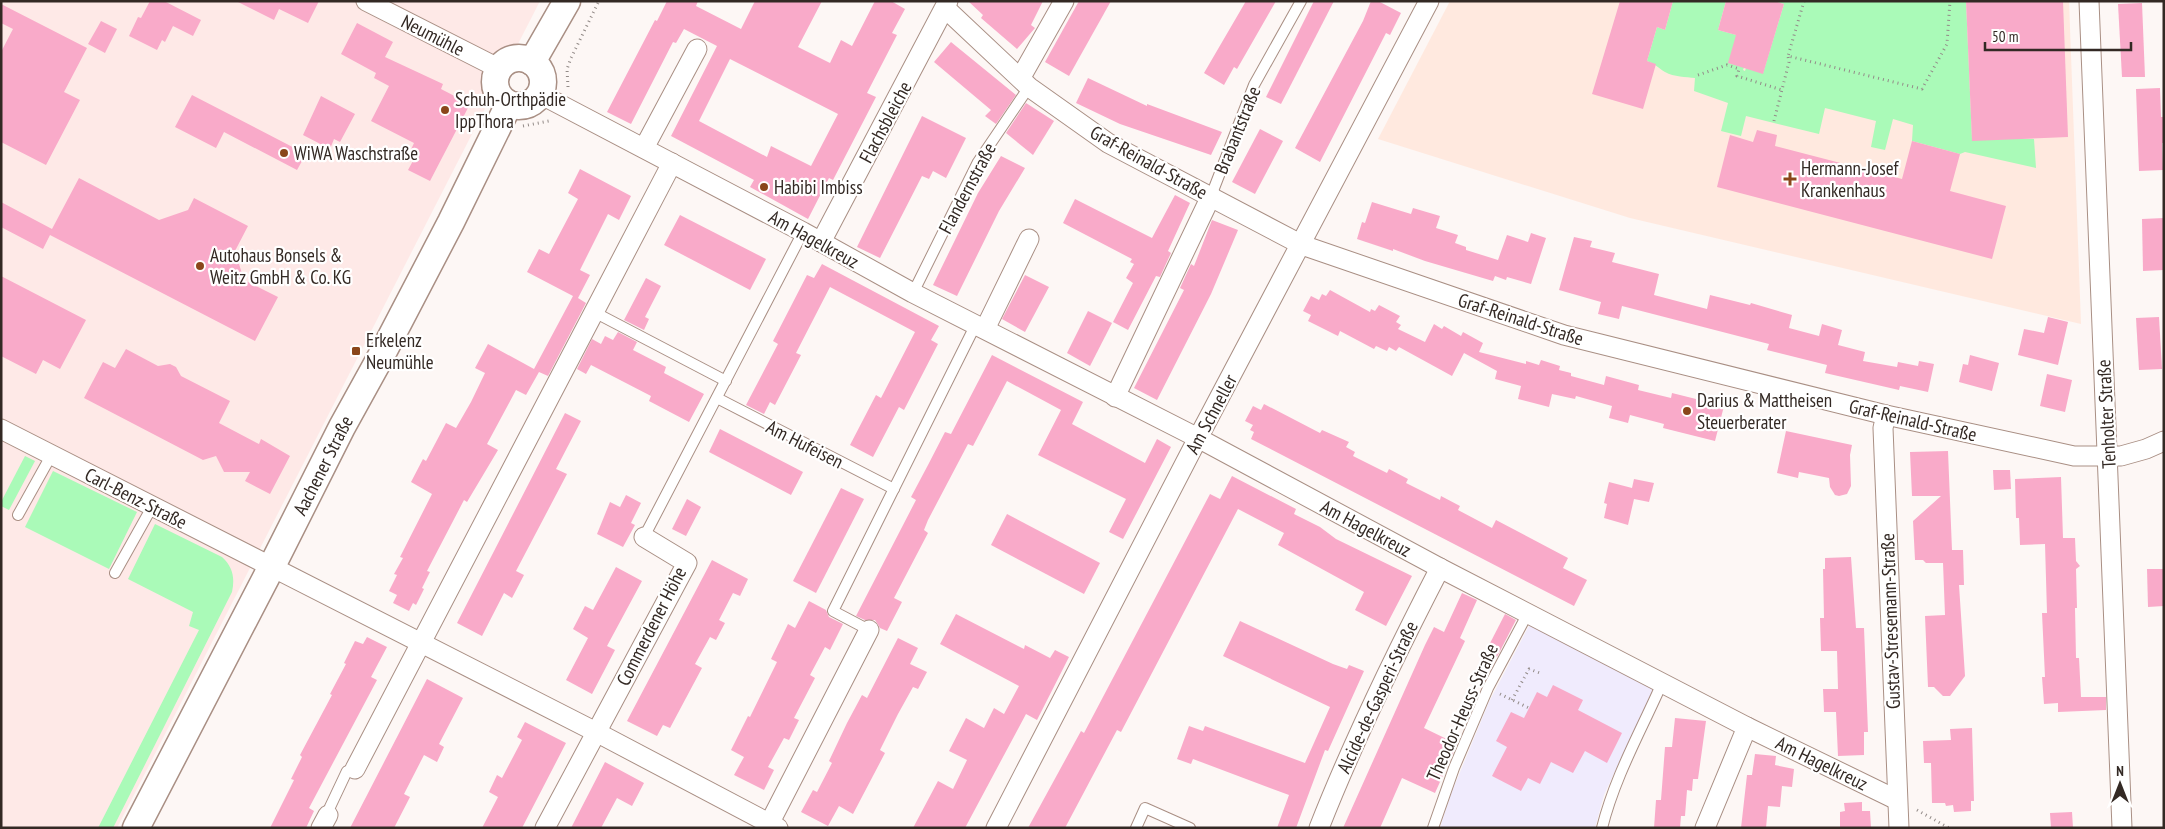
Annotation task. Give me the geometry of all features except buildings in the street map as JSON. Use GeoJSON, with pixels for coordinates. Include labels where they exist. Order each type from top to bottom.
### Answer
{"type":"FeatureCollection","features":[{"type":"Feature","properties":{"kind":"main road"},"geometry":{"type":"LineString","coordinates":[[532,62],[567,1]]}},
{"type":"Feature","properties":{"kind":"main road"},"geometry":{"type":"LineString","coordinates":[[525,59],[532,62],[538,67],[543,80],[540,94],[527,105],[509,104],[499,95],[496,89],[497,75],[500,69],[511,60],[525,59]]}},
{"type":"Feature","properties":{"kind":"main road","name":"Aachener Straße"},"geometry":{"type":"LineString","coordinates":[[136,828],[272,568],[342,427],[451,222],[509,104]]}},
{"type":"Feature","properties":{"kind":"street","name":"Neumühle"},"geometry":{"type":"LineString","coordinates":[[366,1],[500,69]]}},
{"type":"Feature","properties":{"kind":"street","name":"Flandernstraße"},"geometry":{"type":"LineString","coordinates":[[1025,82],[1064,1]]}},
{"type":"Feature","properties":{"kind":"street","name":"Am Schneller"},"geometry":{"type":"LineString","coordinates":[[996,828],[1198,438],[1302,245],[1429,1]]}},
{"type":"Feature","properties":{"kind":"street","name":"Tenholter Straße"},"geometry":{"type":"LineString","coordinates":[[2089,1],[2098,246],[2109,456],[2122,828]]}},
{"type":"Feature","properties":{"kind":"street","name":"Graf-Reinald-Straße"},"geometry":{"type":"LineString","coordinates":[[946,5],[1025,82],[1108,143],[1302,245],[1564,334],[1886,415],[2074,456],[2121,456],[2146,449],[2164,441]]}},
{"type":"Feature","properties":{"kind":"street","name":"Flachsbleiche"},"geometry":{"type":"LineString","coordinates":[[821,242],[946,5]]}},
{"type":"Feature","properties":{"kind":"street"},"geometry":{"type":"LineString","coordinates":[[644,148],[697,49]]}},
{"type":"Feature","properties":{"kind":"street","name":"Am Hagelkreuz"},"geometry":{"type":"LineString","coordinates":[[540,94],[803,232],[913,294],[1198,438],[1440,568],[1662,683],[1897,800]]}},
{"type":"Feature","properties":{"kind":"street"},"geometry":{"type":"LineString","coordinates":[[355,769],[672,163]]}},
{"type":"Feature","properties":{"kind":"street","name":"Brabantstraße"},"geometry":{"type":"LineString","coordinates":[[1115,397],[1211,196]]}},
{"type":"Feature","properties":{"kind":"street"},"geometry":{"type":"LineString","coordinates":[[980,327],[1029,239]]}},
{"type":"Feature","properties":{"kind":"street","name":"Gustav-Stresemann-Straße"},"geometry":{"type":"LineString","coordinates":[[1886,415],[1883,428],[1899,828]]}},
{"type":"Feature","properties":{"kind":"street","name":"Carl-Benz-Straße"},"geometry":{"type":"LineString","coordinates":[[1,429],[272,568]]}},
{"type":"Feature","properties":{"kind":"street","name":"Commerdener Höhe"},"geometry":{"type":"LineString","coordinates":[[545,828],[687,563],[644,537]]}},
{"type":"Feature","properties":{"kind":"street"},"geometry":{"type":"LineString","coordinates":[[272,568],[596,732],[772,826],[870,630]]}},
{"type":"Feature","properties":{"kind":"street","name":"Alcide-de-Gasperi-Straße"},"geometry":{"type":"LineString","coordinates":[[1318,828],[1344,764],[1383,680],[1440,568]]}},
{"type":"Feature","properties":{"kind":"street"},"geometry":{"type":"LineString","coordinates":[[1705,828],[1747,726]]}},
{"type":"Feature","properties":{"kind":"lane","name":"Brabantstraße"},"geometry":{"type":"LineString","coordinates":[[1211,196],[1254,85],[1301,1]]}},
{"type":"Feature","properties":{"kind":"lane","name":"Flandernstraße"},"geometry":{"type":"LineString","coordinates":[[913,294],[978,162],[1025,82]]}},
{"type":"Feature","properties":{"kind":"lane"},"geometry":{"type":"LineString","coordinates":[[644,537],[803,232]]}},
{"type":"Feature","properties":{"kind":"lane"},"geometry":{"type":"LineString","coordinates":[[594,312],[726,381]]}},
{"type":"Feature","properties":{"kind":"lane"},"geometry":{"type":"LineString","coordinates":[[870,630],[833,610],[894,489],[980,327]]}},
{"type":"Feature","properties":{"kind":"lane","name":"Am Hufeisen"},"geometry":{"type":"LineString","coordinates":[[716,398],[894,489]]}},
{"type":"Feature","properties":{"kind":"lane"},"geometry":{"type":"LineString","coordinates":[[18,515],[52,454]]}},
{"type":"Feature","properties":{"kind":"lane"},"geometry":{"type":"LineString","coordinates":[[116,573],[152,507]]}},
{"type":"Feature","properties":{"kind":"lane","name":"Theodor-Heuss-Straße"},"geometry":{"type":"LineString","coordinates":[[1433,828],[1454,768],[1488,688],[1528,613]]}},
{"type":"Feature","properties":{"kind":"lane"},"geometry":{"type":"LineString","coordinates":[[1602,828],[1609,800],[1631,747],[1662,683]]}},
{"type":"Feature","properties":{"kind":"lane"},"geometry":{"type":"LineString","coordinates":[[325,821],[347,771],[355,769]]}},
{"type":"Feature","properties":{"kind":"lane"},"geometry":{"type":"LineString","coordinates":[[1136,828],[1145,808],[1190,828]]}},
{"type":"Feature","properties":{"kind":"path"},"geometry":{"type":"LineString","coordinates":[[1774,121],[1789,62],[1788,56],[1804,1]]}},
{"type":"Feature","properties":{"kind":"path"},"geometry":{"type":"LineString","coordinates":[[1788,56],[1922,88],[1947,44],[1950,1]]}},
{"type":"Feature","properties":{"kind":"path"},"geometry":{"type":"LineString","coordinates":[[1698,75],[1727,65],[1740,69],[1737,76],[1782,90]]}},
{"type":"Feature","properties":{"kind":"path"},"geometry":{"type":"LineString","coordinates":[[1512,700],[1529,669],[1540,673],[1542,670]]}},
{"type":"Feature","properties":{"kind":"path"},"geometry":{"type":"LineString","coordinates":[[1488,688],[1529,708]]}},
{"type":"Feature","properties":{"kind":"path"},"geometry":{"type":"LineString","coordinates":[[1897,800],[1949,828]]}},
{"type":"Feature","properties":{"kind":"shaded area"},"geometry":{"type":"Polygon","coordinates":[[[1,1],[540,1],[117,828],[1,828],[1,1]]]}},
{"type":"Feature","properties":{"kind":"shaded area","name":"Hermann-Josef Krankenhaus"},"geometry":{"type":"Polygon","coordinates":[[[1450,1],[2069,1],[2081,324],[1630,218],[1378,139],[1450,1]]]}},
{"type":"Feature","properties":{"kind":"shaded area"},"geometry":{"type":"Polygon","coordinates":[[[1531,622],[1655,685],[1604,795],[1595,828],[1440,828],[1451,794],[1489,702],[1531,622]]]}},
{"type":"Feature","properties":{"kind":"green space"},"geometry":{"type":"Polygon","coordinates":[[[1673,1],[1726,1],[1718,30],[1740,36],[1745,65],[1743,70],[1745,71],[1746,68],[1763,73],[1784,4],[1775,1],[1966,1],[1972,139],[2034,139],[2036,168],[1965,152],[1960,154],[1912,141],[1913,125],[1893,119],[1885,150],[1871,147],[1876,121],[1825,108],[1819,134],[1746,116],[1741,136],[1721,131],[1728,103],[1694,91],[1695,78],[1669,74],[1647,61],[1657,27],[1665,30],[1673,1]]]}},
{"type":"Feature","properties":{"kind":"green space"},"geometry":{"type":"Polygon","coordinates":[[[25,456],[35,461],[9,510],[1,506],[1,502],[25,456]]]}},
{"type":"Feature","properties":{"kind":"green space"},"geometry":{"type":"Polygon","coordinates":[[[53,471],[137,512],[109,569],[25,527],[53,471]]]}},
{"type":"Feature","properties":{"kind":"green space"},"geometry":{"type":"Polygon","coordinates":[[[155,524],[222,557],[229,565],[232,573],[232,592],[113,828],[98,828],[199,630],[189,626],[193,612],[128,579],[155,524]]]}},
{"type":"Feature","properties":{"kind":"place","name":"Schuh-Orthpädie IppThora"},"geometry":{"type":"Point","coordinates":[445,110]}},
{"type":"Feature","properties":{"kind":"place","name":"WiWA Waschstraße"},"geometry":{"type":"Point","coordinates":[284,153]}},
{"type":"Feature","properties":{"kind":"place","name":"Hermann-Josef Krankenhaus"},"geometry":{"type":"Point","coordinates":[1790,179]}},
{"type":"Feature","properties":{"kind":"place","name":"Habibi Imbiss"},"geometry":{"type":"Point","coordinates":[764,187]}},
{"type":"Feature","properties":{"kind":"place","name":"Autohaus Bonsels & Weitz GmbH & Co. KG"},"geometry":{"type":"Point","coordinates":[200,266]}},
{"type":"Feature","properties":{"kind":"place","name":"Erkelenz Neumühle"},"geometry":{"type":"Point","coordinates":[356,351]}},
{"type":"Feature","properties":{"kind":"place","name":"Darius & Mattheisen Steuerberater"},"geometry":{"type":"Point","coordinates":[1687,411]}}]}
